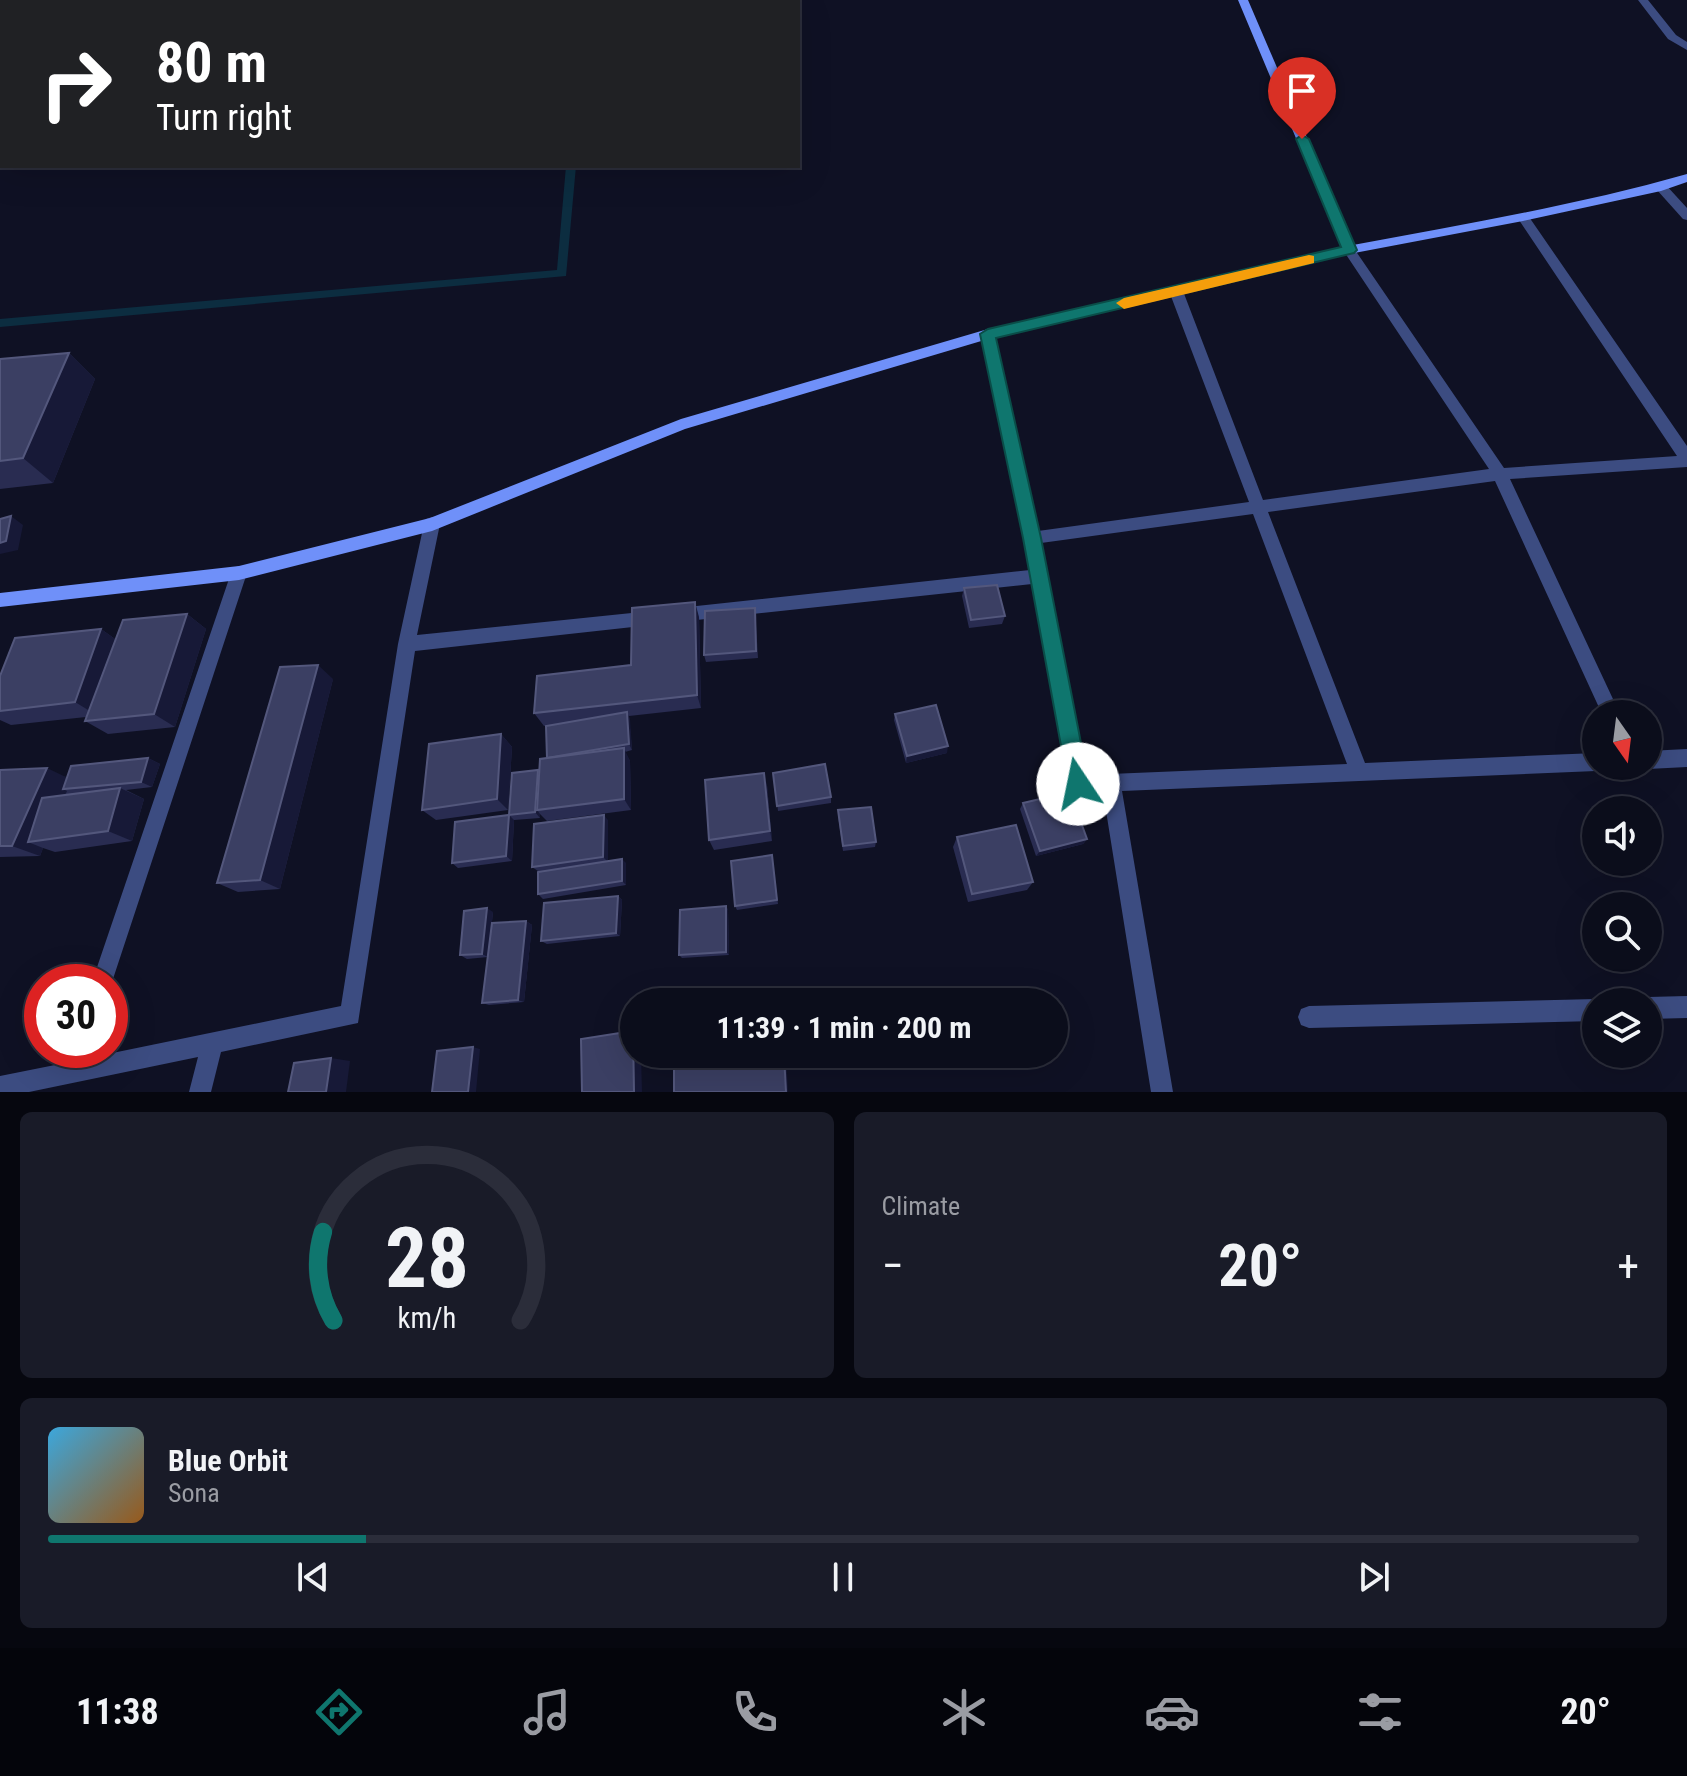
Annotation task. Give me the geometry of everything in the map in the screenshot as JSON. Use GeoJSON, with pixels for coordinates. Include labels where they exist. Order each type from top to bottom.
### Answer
{"type":"FeatureCollection","features":[{"type":"Feature","properties":{"kind":"main road"},"geometry":{"type":"LineString","coordinates":[[1243,0],[1349,250]]}},
{"type":"Feature","properties":{"kind":"main road"},"geometry":{"type":"LineString","coordinates":[[0,600],[239,573],[432,524],[681,425],[988,334],[1349,250],[1523,217],[1661,187],[1687,178]]}},
{"type":"Feature","properties":{"kind":"street"},"geometry":{"type":"LineString","coordinates":[[1643,0],[1672,37],[1687,47]]}},
{"type":"Feature","properties":{"kind":"street"},"geometry":{"type":"LineString","coordinates":[[1661,187],[1687,216]]}},
{"type":"Feature","properties":{"kind":"street"},"geometry":{"type":"LineString","coordinates":[[1032,538],[1500,474],[1687,459],[1523,217]]}},
{"type":"Feature","properties":{"kind":"street"},"geometry":{"type":"LineString","coordinates":[[1349,250],[1500,474],[1605,700]]}},
{"type":"Feature","properties":{"kind":"street"},"geometry":{"type":"LineString","coordinates":[[1176,291],[1359,772]]}},
{"type":"Feature","properties":{"kind":"street"},"geometry":{"type":"LineString","coordinates":[[988,334],[1032,538],[1078,784],[1582,763]]}},
{"type":"Feature","properties":{"kind":"street"},"geometry":{"type":"LineString","coordinates":[[0,1087],[350,1015],[407,644],[432,524]]}},
{"type":"Feature","properties":{"kind":"street"},"geometry":{"type":"LineString","coordinates":[[108,964],[239,573]]}},
{"type":"Feature","properties":{"kind":"street"},"geometry":{"type":"LineString","coordinates":[[407,644],[1039,576]]}},
{"type":"Feature","properties":{"kind":"street"},"geometry":{"type":"LineString","coordinates":[[1662,759],[1687,758]]}},
{"type":"Feature","properties":{"kind":"street"},"geometry":{"type":"LineString","coordinates":[[1111,783],[1162,1092]]}},
{"type":"Feature","properties":{"kind":"street"},"geometry":{"type":"LineString","coordinates":[[1662,1008],[1687,1007]]}},
{"type":"Feature","properties":{"kind":"street"},"geometry":{"type":"LineString","coordinates":[[1309,1017],[1582,1010]]}},
{"type":"Feature","properties":{"kind":"street"},"geometry":{"type":"LineString","coordinates":[[200,1092],[212,1044]]}},
{"type":"Feature","properties":{"kind":"street"},"geometry":{"type":"LineString","coordinates":[[72,1073],[74,1068]]}},
{"type":"Feature","properties":{"kind":"building"},"geometry":{"type":"Polygon","coordinates":[[[69,353],[23,458],[0,461],[0,359],[69,353]]]}},
{"type":"Feature","properties":{"kind":"building"},"geometry":{"type":"Polygon","coordinates":[[[11,516],[6,541],[0,543],[0,519],[11,516]]]}},
{"type":"Feature","properties":{"kind":"building"},"geometry":{"type":"Polygon","coordinates":[[[997,585],[1005,616],[971,620],[964,588],[997,585]]]}},
{"type":"Feature","properties":{"kind":"building"},"geometry":{"type":"Polygon","coordinates":[[[695,602],[697,695],[534,713],[537,676],[631,665],[632,608],[695,602]]]}},
{"type":"Feature","properties":{"kind":"building"},"geometry":{"type":"Polygon","coordinates":[[[755,608],[756,651],[704,655],[705,611],[755,608]]]}},
{"type":"Feature","properties":{"kind":"building"},"geometry":{"type":"Polygon","coordinates":[[[187,614],[154,714],[85,721],[123,620],[187,614]]]}},
{"type":"Feature","properties":{"kind":"building"},"geometry":{"type":"Polygon","coordinates":[[[101,629],[75,702],[0,711],[0,676],[15,638],[101,629]]]}},
{"type":"Feature","properties":{"kind":"building"},"geometry":{"type":"Polygon","coordinates":[[[318,665],[260,880],[217,883],[280,667],[318,665]]]}},
{"type":"Feature","properties":{"kind":"building"},"geometry":{"type":"Polygon","coordinates":[[[936,705],[948,746],[907,756],[895,714],[936,705]]]}},
{"type":"Feature","properties":{"kind":"building"},"geometry":{"type":"Polygon","coordinates":[[[627,712],[629,744],[547,758],[546,726],[627,712]]]}},
{"type":"Feature","properties":{"kind":"building"},"geometry":{"type":"Polygon","coordinates":[[[501,734],[497,799],[422,810],[429,744],[501,734]]]}},
{"type":"Feature","properties":{"kind":"building"},"geometry":{"type":"Polygon","coordinates":[[[624,748],[624,799],[537,810],[540,759],[624,748]]]}},
{"type":"Feature","properties":{"kind":"building"},"geometry":{"type":"Polygon","coordinates":[[[148,758],[141,782],[63,789],[71,766],[148,758]]]}},
{"type":"Feature","properties":{"kind":"building"},"geometry":{"type":"Polygon","coordinates":[[[825,764],[831,797],[777,806],[773,773],[825,764]]]}},
{"type":"Feature","properties":{"kind":"building"},"geometry":{"type":"Polygon","coordinates":[[[47,768],[12,846],[0,846],[0,770],[47,768]]]}},
{"type":"Feature","properties":{"kind":"building"},"geometry":{"type":"Polygon","coordinates":[[[538,770],[535,812],[509,815],[512,773],[538,770]]]}},
{"type":"Feature","properties":{"kind":"building"},"geometry":{"type":"Polygon","coordinates":[[[764,773],[770,831],[709,840],[705,780],[764,773]]]}},
{"type":"Feature","properties":{"kind":"building"},"geometry":{"type":"Polygon","coordinates":[[[120,788],[108,831],[28,842],[42,798],[120,788]]]}},
{"type":"Feature","properties":{"kind":"building"},"geometry":{"type":"Polygon","coordinates":[[[1070,792],[1087,839],[1040,851],[1023,803],[1070,792]]]}},
{"type":"Feature","properties":{"kind":"building"},"geometry":{"type":"Polygon","coordinates":[[[871,807],[876,842],[843,846],[838,810],[871,807]]]}},
{"type":"Feature","properties":{"kind":"building"},"geometry":{"type":"Polygon","coordinates":[[[509,815],[506,856],[452,863],[455,822],[509,815]]]}},
{"type":"Feature","properties":{"kind":"building"},"geometry":{"type":"Polygon","coordinates":[[[604,815],[603,857],[532,867],[534,824],[604,815]]]}},
{"type":"Feature","properties":{"kind":"building"},"geometry":{"type":"Polygon","coordinates":[[[1016,825],[1033,882],[972,894],[957,837],[1016,825]]]}},
{"type":"Feature","properties":{"kind":"building"},"geometry":{"type":"Polygon","coordinates":[[[772,855],[777,900],[735,906],[731,861],[772,855]]]}},
{"type":"Feature","properties":{"kind":"building"},"geometry":{"type":"Polygon","coordinates":[[[622,859],[622,881],[538,894],[538,872],[622,859]]]}},
{"type":"Feature","properties":{"kind":"building"},"geometry":{"type":"Polygon","coordinates":[[[618,896],[616,933],[541,941],[544,903],[618,896]]]}},
{"type":"Feature","properties":{"kind":"building"},"geometry":{"type":"Polygon","coordinates":[[[726,906],[726,952],[679,955],[680,910],[726,906]]]}},
{"type":"Feature","properties":{"kind":"building"},"geometry":{"type":"Polygon","coordinates":[[[487,908],[482,954],[460,955],[464,911],[487,908]]]}},
{"type":"Feature","properties":{"kind":"building"},"geometry":{"type":"Polygon","coordinates":[[[526,921],[518,1000],[482,1003],[492,923],[526,921]]]}},
{"type":"Feature","properties":{"kind":"building"},"geometry":{"type":"Polygon","coordinates":[[[620,1033],[620,1068],[634,1068],[634,1092],[582,1092],[581,1039],[620,1033]]]}},
{"type":"Feature","properties":{"kind":"building"},"geometry":{"type":"Polygon","coordinates":[[[473,1047],[468,1092],[432,1092],[437,1051],[473,1047]]]}},
{"type":"Feature","properties":{"kind":"building"},"geometry":{"type":"Polygon","coordinates":[[[331,1058],[326,1092],[288,1092],[294,1063],[331,1058]]]}},
{"type":"Feature","properties":{"kind":"building"},"geometry":{"type":"Polygon","coordinates":[[[674,1068],[785,1068],[786,1092],[674,1092],[674,1068]]]}},
{"type":"Feature","properties":{"kind":"waterway"},"geometry":{"type":"LineString","coordinates":[[0,323],[562,273],[571,168]]}},
{"type":"Feature","properties":{"kind":"slow traffic"},"geometry":{"type":"LineString","coordinates":[[1124,303],[1309,259]]}},
{"type":"Feature","properties":{"kind":"route"},"geometry":{"type":"LineString","coordinates":[[1078,784],[1032,538],[988,334],[1349,250],[1302,139]]}}]}
